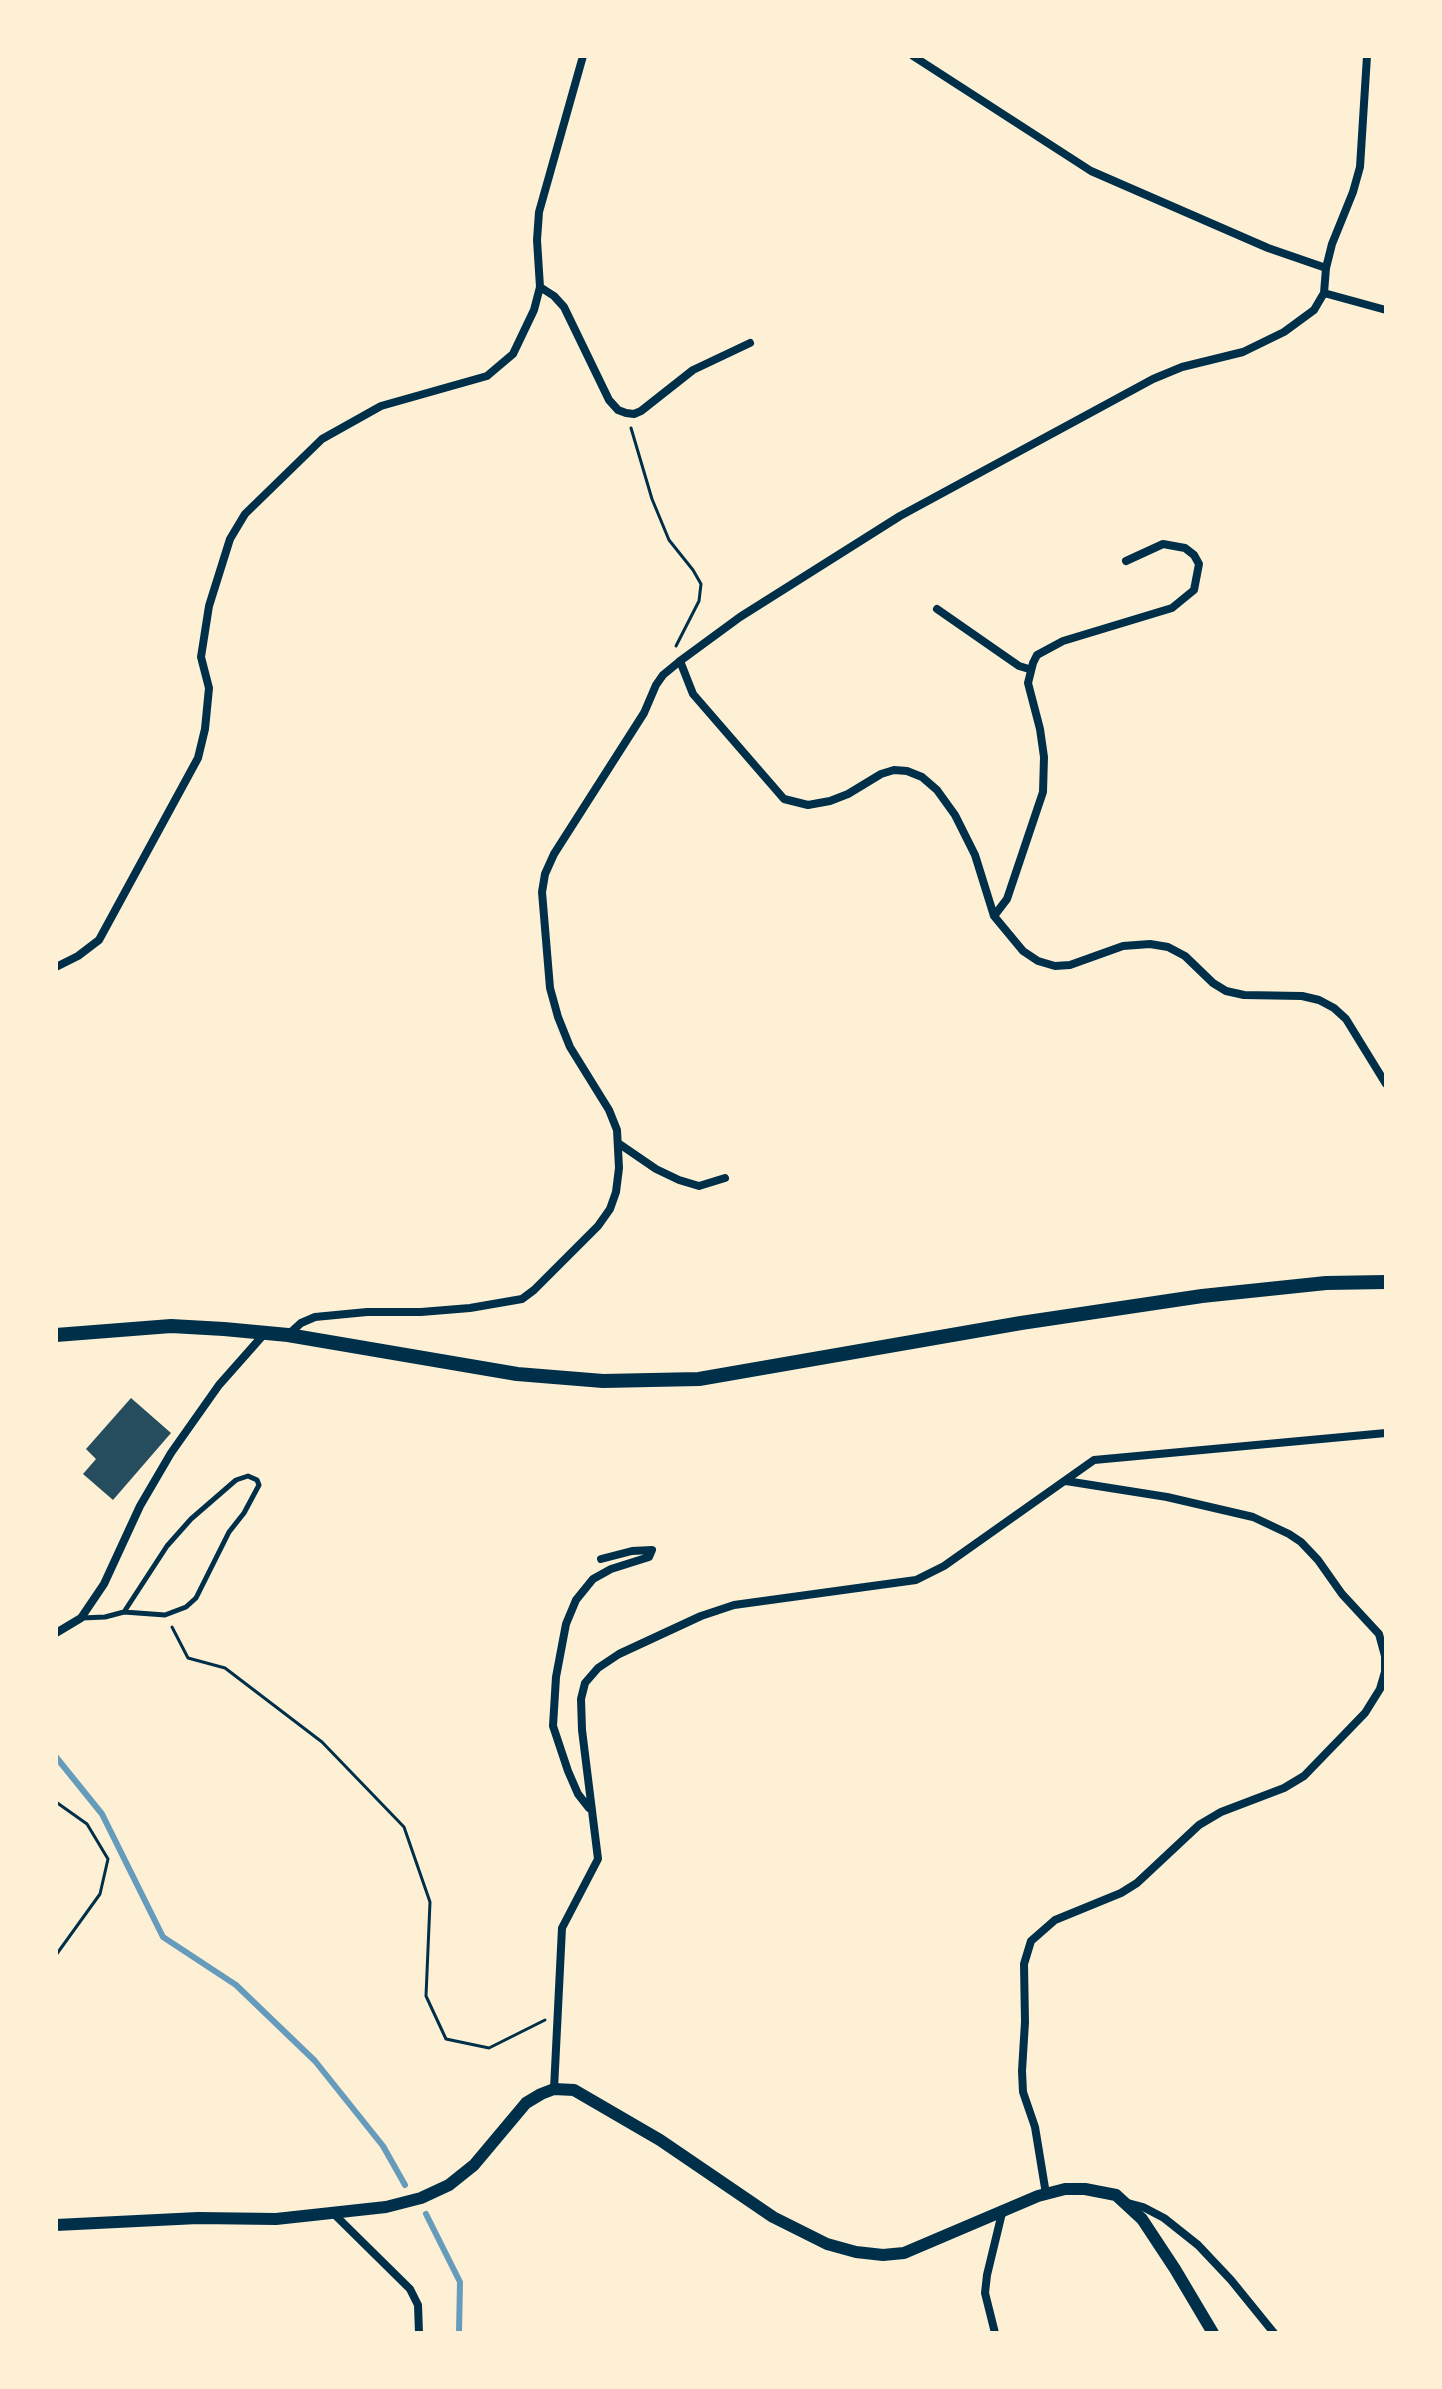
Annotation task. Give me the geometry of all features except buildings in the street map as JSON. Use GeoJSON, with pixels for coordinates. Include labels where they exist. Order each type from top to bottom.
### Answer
{"type":"FeatureCollection","features":[{"type":"Feature","properties":{"kind":"main road"},"geometry":{"type":"LineString","coordinates":[[56,1335],[171,1326],[288,1335],[517,1374],[603,1381],[699,1379],[1021,1323],[1202,1296],[1326,1283],[1386,1282]]}},
{"type":"Feature","properties":{"kind":"street"},"geometry":{"type":"LineString","coordinates":[[56,967],[99,940],[198,758],[205,729],[209,688],[201,657],[209,606],[230,539],[245,514],[322,439],[381,406],[487,376],[513,354],[540,287],[539,212],[583,56]]}},
{"type":"Feature","properties":{"kind":"street"},"geometry":{"type":"LineString","coordinates":[[913,56],[1091,171],[1268,248],[1326,268]]}},
{"type":"Feature","properties":{"kind":"street"},"geometry":{"type":"LineString","coordinates":[[288,1335],[301,1323],[315,1317],[470,1308],[522,1299],[569,1257],[610,1209],[616,1192],[618,1143],[609,1110],[570,1047],[558,1017],[550,988],[542,892],[545,874],[554,854],[644,713],[663,675],[740,617],[900,516],[1153,379],[1182,367],[1243,352],[1284,332],[1314,310],[1324,293],[1326,268],[1360,167],[1367,56]]}},
{"type":"Feature","properties":{"kind":"street"},"geometry":{"type":"LineString","coordinates":[[540,287],[564,307],[609,400],[618,410],[626,413],[641,411],[693,370],[750,343]]}},
{"type":"Feature","properties":{"kind":"street"},"geometry":{"type":"LineString","coordinates":[[1324,293],[1386,310]]}},
{"type":"Feature","properties":{"kind":"street"},"geometry":{"type":"LineString","coordinates":[[994,916],[1007,899],[1043,792],[1044,757],[1028,683],[1029,669],[1037,655],[1114,624],[1172,608],[1194,590],[1199,564],[1185,548],[1163,544],[1126,561]]}},
{"type":"Feature","properties":{"kind":"street"},"geometry":{"type":"LineString","coordinates":[[937,609],[1019,666],[1029,669]]}},
{"type":"Feature","properties":{"kind":"street"},"geometry":{"type":"LineString","coordinates":[[680,661],[693,694],[784,799],[808,805],[830,801],[894,770],[922,777],[937,790],[955,815],[975,855],[994,916],[1023,951],[1038,961],[1055,966],[1070,965],[1123,946],[1150,944],[1168,947],[1185,956],[1226,991],[1319,1000],[1346,1019],[1386,1084]]}},
{"type":"Feature","properties":{"kind":"street"},"geometry":{"type":"LineString","coordinates":[[618,1143],[656,1169],[679,1180],[699,1186],[725,1178]]}},
{"type":"Feature","properties":{"kind":"street"},"geometry":{"type":"LineString","coordinates":[[56,1633],[81,1618],[104,1584],[140,1506],[171,1453],[219,1385],[265,1333]]}},
{"type":"Feature","properties":{"kind":"street"},"geometry":{"type":"LineString","coordinates":[[554,2089],[562,1928],[598,1859],[581,1699],[585,1683],[598,1668],[619,1654],[701,1616],[734,1605],[916,1580],[944,1566],[1094,1460],[1386,1433]]}},
{"type":"Feature","properties":{"kind":"street"},"geometry":{"type":"LineString","coordinates":[[1046,2194],[1035,2127],[1023,2092],[1024,1964],[1031,1941],[1055,1920],[1121,1893],[1137,1883],[1199,1825],[1221,1812],[1284,1788],[1304,1776],[1365,1713],[1380,1689],[1385,1672],[1385,1656],[1379,1634],[1342,1594],[1318,1560],[1289,1534],[1253,1517],[1065,1481]]}},
{"type":"Feature","properties":{"kind":"street"},"geometry":{"type":"LineString","coordinates":[[591,1811],[578,1794],[553,1726],[556,1677],[566,1624],[576,1600],[593,1579],[611,1569],[649,1557],[652,1550],[632,1551],[601,1559]]}},
{"type":"Feature","properties":{"kind":"street"},"geometry":{"type":"LineString","coordinates":[[56,2225],[198,2218],[276,2219],[334,2214],[409,2201],[449,2185],[474,2165],[526,2103],[554,2089],[574,2090],[596,2101],[773,2217],[827,2244],[856,2252],[883,2255],[904,2253],[1065,2189],[1116,2195],[1164,2218],[1198,2245],[1274,2333]]}},
{"type":"Feature","properties":{"kind":"street"},"geometry":{"type":"LineString","coordinates":[[1127,2202],[1175,2269],[1213,2333]]}},
{"type":"Feature","properties":{"kind":"street"},"geometry":{"type":"LineString","coordinates":[[995,2333],[985,2293],[1002,2213]]}},
{"type":"Feature","properties":{"kind":"street"},"geometry":{"type":"LineString","coordinates":[[334,2214],[410,2289],[418,2305],[419,2333]]}},
{"type":"Feature","properties":{"kind":"lane"},"geometry":{"type":"LineString","coordinates":[[81,1618],[124,1612],[165,1615],[186,1607],[196,1598],[229,1532],[244,1513],[259,1485],[257,1480],[248,1476],[236,1480],[191,1519],[167,1546],[124,1612]]}},
{"type":"Feature","properties":{"kind":"path"},"geometry":{"type":"LineString","coordinates":[[626,413],[652,499],[669,540],[701,584],[699,601],[663,675]]}},
{"type":"Feature","properties":{"kind":"path"},"geometry":{"type":"LineString","coordinates":[[165,1615],[188,1658],[225,1668],[322,1742],[404,1827],[430,1902],[426,1996],[446,2039],[489,2048],[559,2013]]}},
{"type":"Feature","properties":{"kind":"path"},"geometry":{"type":"LineString","coordinates":[[56,1802],[87,1824],[108,1859],[100,1894],[56,1955]]}},
{"type":"Feature","properties":{"kind":"waterway"},"geometry":{"type":"LineString","coordinates":[[56,1757],[102,1814],[163,1937],[236,1985],[315,2061],[383,2146],[405,2185]]}},
{"type":"Feature","properties":{"kind":"waterway"},"geometry":{"type":"LineString","coordinates":[[426,2214],[460,2282],[459,2333]]}}]}
